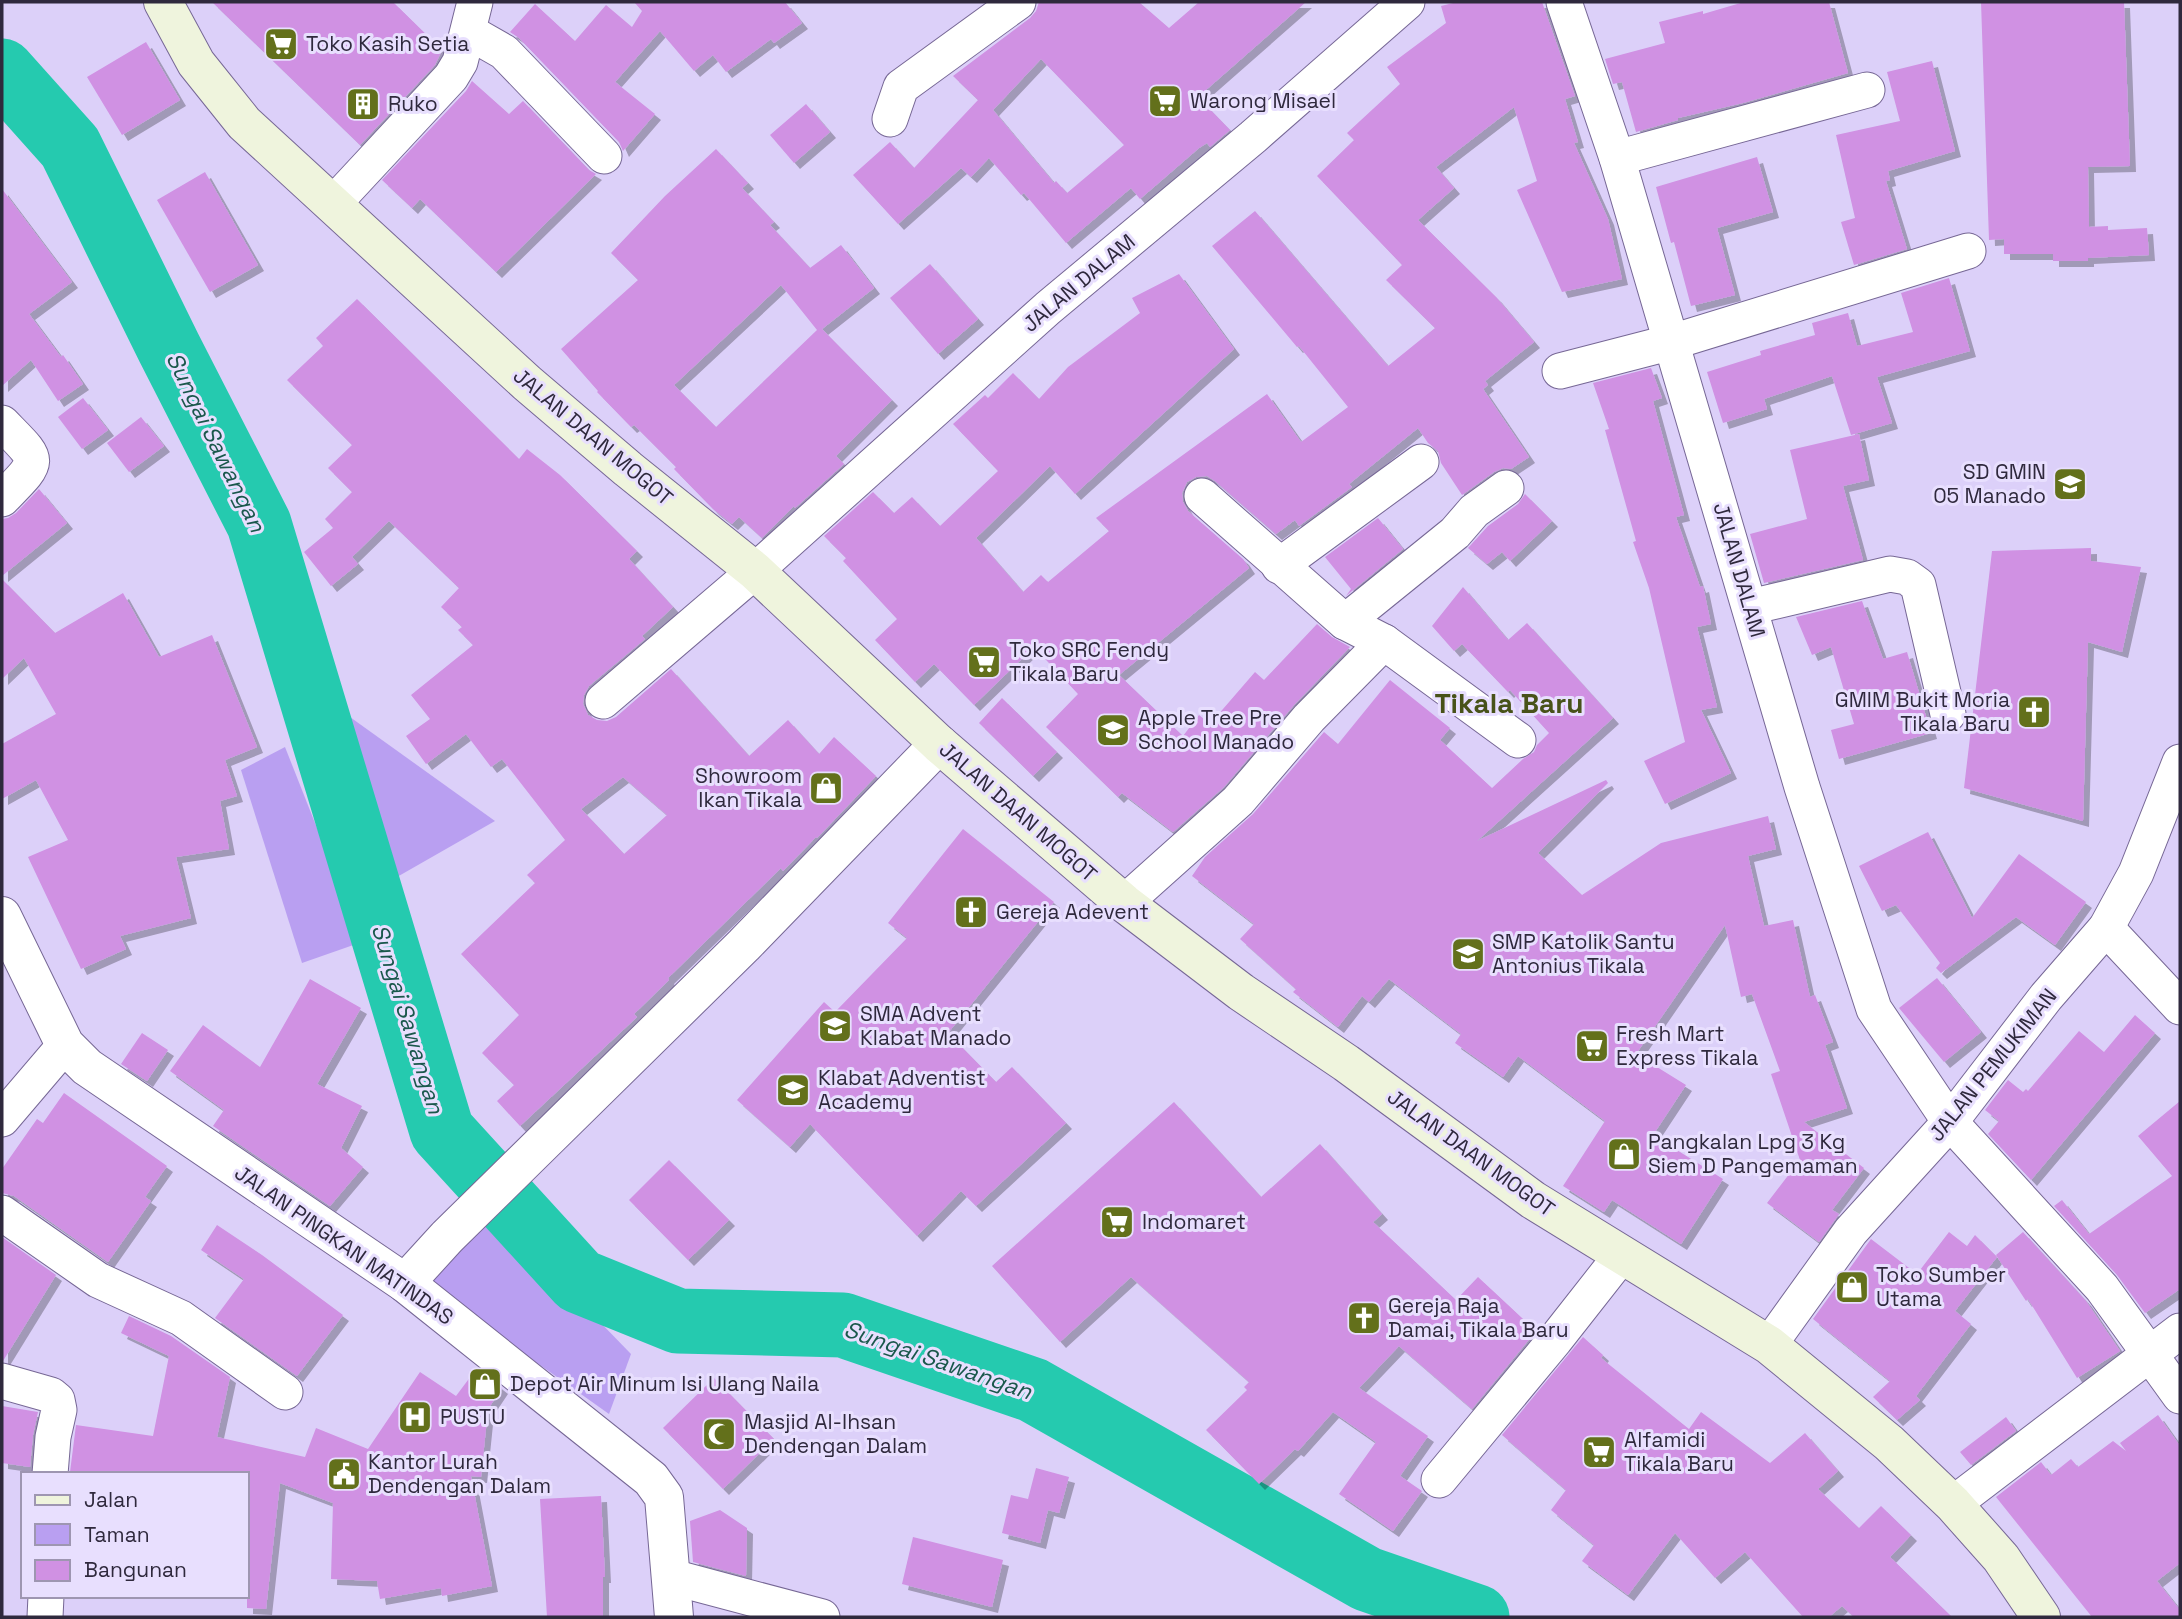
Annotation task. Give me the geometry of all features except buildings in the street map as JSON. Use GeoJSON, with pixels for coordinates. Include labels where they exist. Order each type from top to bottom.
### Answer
{"type":"FeatureCollection","features":[{"type":"Feature","properties":{"kind":"main road","name":"JALAN DAAN MOGOT"},"geometry":{"type":"LineString","coordinates":[[163,2],[197,63],[244,123],[527,383],[755,571],[939,744],[1124,903],[1241,992],[1346,1063],[1533,1200],[1769,1345],[1889,1443],[1953,1504],[2001,1558],[2042,1617]]}},
{"type":"Feature","properties":{"kind":"street"},"geometry":{"type":"LineString","coordinates":[[890,119],[901,88],[1018,2]]}},
{"type":"Feature","properties":{"kind":"street","name":"JALAN DALAM"},"geometry":{"type":"LineString","coordinates":[[603,701],[755,571],[1048,308],[1253,137],[1407,2]]}},
{"type":"Feature","properties":{"kind":"street","name":"JALAN DALAM"},"geometry":{"type":"LineString","coordinates":[[1564,2],[1617,158],[1802,787],[1874,1009],[1950,1122],[2102,1288],[2180,1396]]}},
{"type":"Feature","properties":{"kind":"street"},"geometry":{"type":"LineString","coordinates":[[333,204],[451,77],[460,62],[472,17]]}},
{"type":"Feature","properties":{"kind":"street"},"geometry":{"type":"LineString","coordinates":[[472,17],[604,156]]}},
{"type":"Feature","properties":{"kind":"street"},"geometry":{"type":"LineString","coordinates":[[1617,158],[1867,90]]}},
{"type":"Feature","properties":{"kind":"street"},"geometry":{"type":"LineString","coordinates":[[1560,371],[1672,342],[1968,251]]}},
{"type":"Feature","properties":{"kind":"street"},"geometry":{"type":"LineString","coordinates":[[2,423],[33,458],[26,475],[2,499]]}},
{"type":"Feature","properties":{"kind":"street"},"geometry":{"type":"LineString","coordinates":[[1279,566],[1421,462]]}},
{"type":"Feature","properties":{"kind":"street"},"geometry":{"type":"LineString","coordinates":[[1345,622],[1455,533],[1474,511],[1506,488]]}},
{"type":"Feature","properties":{"kind":"street"},"geometry":{"type":"LineString","coordinates":[[1202,496],[1345,622],[1384,642],[1518,740]]}},
{"type":"Feature","properties":{"kind":"street"},"geometry":{"type":"LineString","coordinates":[[1750,607],[1890,574],[1907,576],[1918,585],[1948,714]]}},
{"type":"Feature","properties":{"kind":"street"},"geometry":{"type":"LineString","coordinates":[[1124,903],[1238,801],[1309,718],[1384,642]]}},
{"type":"Feature","properties":{"kind":"street"},"geometry":{"type":"LineString","coordinates":[[405,1283],[447,1237],[744,944],[939,744]]}},
{"type":"Feature","properties":{"kind":"street","name":"JALAN PEMUKIMAN"},"geometry":{"type":"LineString","coordinates":[[1769,1345],[1851,1231],[1950,1122],[2046,997],[2106,928],[2136,873],[2180,762]]}},
{"type":"Feature","properties":{"kind":"street","name":"JALAN PINGKAN MATINDAS"},"geometry":{"type":"LineString","coordinates":[[2,916],[65,1045],[88,1067],[405,1283],[651,1479],[664,1497],[674,1617]]}},
{"type":"Feature","properties":{"kind":"street"},"geometry":{"type":"LineString","coordinates":[[2106,928],[2180,1007]]}},
{"type":"Feature","properties":{"kind":"street"},"geometry":{"type":"LineString","coordinates":[[2,1119],[65,1045]]}},
{"type":"Feature","properties":{"kind":"street"},"geometry":{"type":"LineString","coordinates":[[2,1213],[98,1279],[181,1318],[285,1392]]}},
{"type":"Feature","properties":{"kind":"street"},"geometry":{"type":"LineString","coordinates":[[1439,1480],[1621,1256]]}},
{"type":"Feature","properties":{"kind":"street"},"geometry":{"type":"LineString","coordinates":[[1953,1504],[2180,1331]]}},
{"type":"Feature","properties":{"kind":"street"},"geometry":{"type":"LineString","coordinates":[[2,1381],[51,1395],[57,1400],[59,1410],[53,1437],[50,1472]]}},
{"type":"Feature","properties":{"kind":"street"},"geometry":{"type":"LineString","coordinates":[[672,1577],[822,1617]]}},
{"type":"Feature","properties":{"kind":"street"},"geometry":{"type":"LineString","coordinates":[[46,1598],[46,1617]]}},
{"type":"Feature","properties":{"kind":"green space"},"geometry":{"type":"Polygon","coordinates":[[[336,707],[495,821],[390,881],[336,707]]]}},
{"type":"Feature","properties":{"kind":"green space"},"geometry":{"type":"Polygon","coordinates":[[[285,747],[362,942],[302,963],[241,770],[285,747]]]}},
{"type":"Feature","properties":{"kind":"green space"},"geometry":{"type":"Polygon","coordinates":[[[496,1215],[631,1354],[609,1414],[426,1284],[496,1215]]]}},
{"type":"Feature","properties":{"kind":"waterway","name":"Sungai Sawangan"},"geometry":{"type":"LineString","coordinates":[[2,71],[70,147],[259,524],[442,1131],[579,1281],[678,1321],[843,1325],[1033,1390],[1367,1579],[1477,1617]]}},
{"type":"Feature","properties":{"kind":"place","name":"Toko Kasih Setia"},"geometry":{"type":"Point","coordinates":[281,44]}},
{"type":"Feature","properties":{"kind":"place","name":"Warong Misael"},"geometry":{"type":"Point","coordinates":[1165,101]}},
{"type":"Feature","properties":{"kind":"place","name":"Ruko"},"geometry":{"type":"Point","coordinates":[363,104]}},
{"type":"Feature","properties":{"kind":"place","name":"SD GMIN 05 Manado"},"geometry":{"type":"Point","coordinates":[2070,484]}},
{"type":"Feature","properties":{"kind":"place","name":"Toko SRC Fendy Tikala Baru"},"geometry":{"type":"Point","coordinates":[984,662]}},
{"type":"Feature","properties":{"kind":"place","name":"GMIM Bukit Moria Tikala Baru"},"geometry":{"type":"Point","coordinates":[2034,712]}},
{"type":"Feature","properties":{"kind":"place","name":"Apple Tree Pre School Manado"},"geometry":{"type":"Point","coordinates":[1113,730]}},
{"type":"Feature","properties":{"kind":"place","name":"Showroom Ikan Tikala"},"geometry":{"type":"Point","coordinates":[826,788]}},
{"type":"Feature","properties":{"kind":"place","name":"Gereja Adevent"},"geometry":{"type":"Point","coordinates":[971,912]}},
{"type":"Feature","properties":{"kind":"place","name":"SMP Katolik Santu Antonius Tikala"},"geometry":{"type":"Point","coordinates":[1468,954]}},
{"type":"Feature","properties":{"kind":"place","name":"SMA Advent Klabat Manado"},"geometry":{"type":"Point","coordinates":[835,1026]}},
{"type":"Feature","properties":{"kind":"place","name":"Fresh Mart Express Tikala"},"geometry":{"type":"Point","coordinates":[1592,1046]}},
{"type":"Feature","properties":{"kind":"place","name":"Klabat Adventist Academy"},"geometry":{"type":"Point","coordinates":[793,1090]}},
{"type":"Feature","properties":{"kind":"place","name":"Pangkalan Lpg 3 Kg Siem D Pangemaman"},"geometry":{"type":"Point","coordinates":[1624,1154]}},
{"type":"Feature","properties":{"kind":"place","name":"Indomaret"},"geometry":{"type":"Point","coordinates":[1117,1222]}},
{"type":"Feature","properties":{"kind":"place","name":"Toko Sumber Utama"},"geometry":{"type":"Point","coordinates":[1852,1287]}},
{"type":"Feature","properties":{"kind":"place","name":"Gereja Raja Damai, Tikala Baru"},"geometry":{"type":"Point","coordinates":[1364,1318]}},
{"type":"Feature","properties":{"kind":"place","name":"Depot Air Minum Isi Ulang Naila"},"geometry":{"type":"Point","coordinates":[485,1384]}},
{"type":"Feature","properties":{"kind":"place","name":"PUSTU"},"geometry":{"type":"Point","coordinates":[415,1417]}},
{"type":"Feature","properties":{"kind":"place","name":"Masjid Al-Ihsan Dendengan Dalam"},"geometry":{"type":"Point","coordinates":[719,1434]}},
{"type":"Feature","properties":{"kind":"place","name":"Alfamidi Tikala Baru"},"geometry":{"type":"Point","coordinates":[1599,1452]}},
{"type":"Feature","properties":{"kind":"place","name":"Kantor Lurah Dendengan Dalam"},"geometry":{"type":"Point","coordinates":[344,1474]}},
{"type":"Feature","properties":{"kind":"district","name":"Tikala Baru"},"geometry":{"type":"Point","coordinates":[1509,703]}}]}
